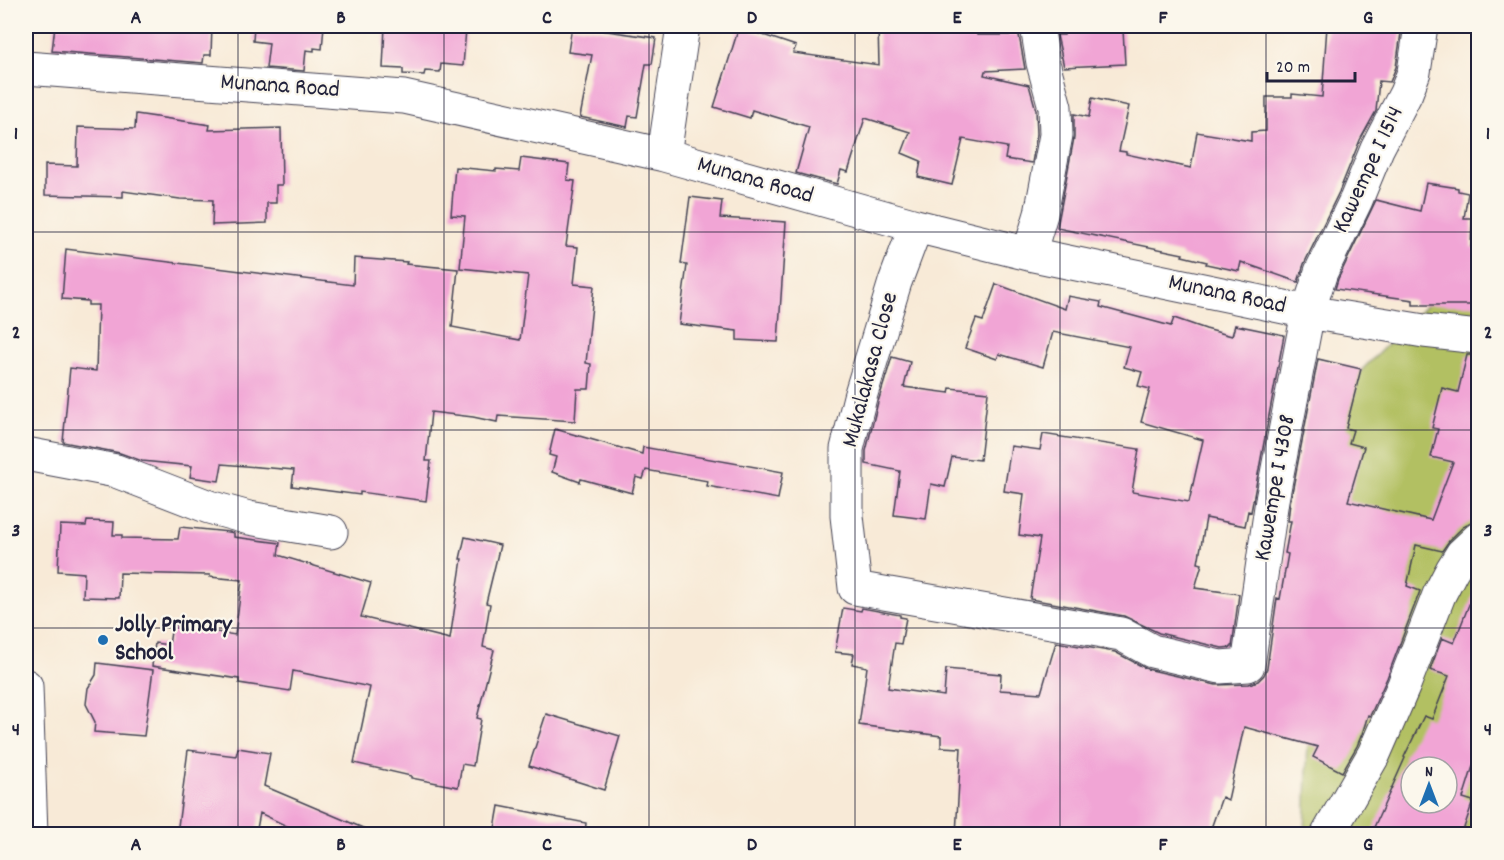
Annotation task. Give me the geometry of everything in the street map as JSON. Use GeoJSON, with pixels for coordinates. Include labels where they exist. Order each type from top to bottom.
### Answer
{"type":"FeatureCollection","features":[{"type":"Feature","properties":{"kind":"street"},"geometry":{"type":"LineString","coordinates":[[664,155],[683,26]]}},
{"type":"Feature","properties":{"kind":"street"},"geometry":{"type":"LineString","coordinates":[[1029,254],[1041,214],[1056,135],[1055,107],[1043,63],[1037,26]]}},
{"type":"Feature","properties":{"kind":"street","name":"Kawempe I 1514"},"geometry":{"type":"LineString","coordinates":[[1308,312],[1321,272],[1356,200],[1377,149],[1406,93],[1414,72],[1421,26]]}},
{"type":"Feature","properties":{"kind":"street","name":"Munana Road"},"geometry":{"type":"LineString","coordinates":[[26,68],[404,97],[664,155],[916,226],[1029,254],[1308,312],[1424,331],[1479,337]]}},
{"type":"Feature","properties":{"kind":"street","name":"Mukalakasa Close"},"geometry":{"type":"LineString","coordinates":[[916,226],[860,397],[847,450],[847,516],[855,588],[1121,634],[1152,651],[1220,667],[1248,665]]}},
{"type":"Feature","properties":{"kind":"street","name":"Kawempe I 4308"},"geometry":{"type":"LineString","coordinates":[[1248,665],[1272,500],[1308,312]]}},
{"type":"Feature","properties":{"kind":"street"},"geometry":{"type":"LineString","coordinates":[[26,454],[116,471],[209,507],[249,518],[331,532]]}},
{"type":"Feature","properties":{"kind":"street"},"geometry":{"type":"LineString","coordinates":[[1328,834],[1374,754],[1439,595],[1462,554],[1479,539]]}},
{"type":"Feature","properties":{"kind":"street"},"geometry":{"type":"LineString","coordinates":[[26,686],[31,834]]}},
{"type":"Feature","properties":{"kind":"green space"},"geometry":{"type":"Polygon","coordinates":[[[1478,254],[1478,834],[1305,834],[1318,414],[1478,254]]]}},
{"type":"Feature","properties":{"kind":"building"},"geometry":{"type":"Polygon","coordinates":[[[55,26],[212,26],[211,55],[204,55],[203,63],[52,51],[55,26]]]}},
{"type":"Feature","properties":{"kind":"building"},"geometry":{"type":"Polygon","coordinates":[[[254,26],[324,26],[322,49],[306,50],[304,71],[266,68],[269,43],[253,41],[254,26]]]}},
{"type":"Feature","properties":{"kind":"building"},"geometry":{"type":"Polygon","coordinates":[[[385,26],[466,29],[463,66],[441,64],[440,72],[425,71],[424,75],[403,74],[403,69],[383,68],[385,26]]]}},
{"type":"Feature","properties":{"kind":"building"},"geometry":{"type":"Polygon","coordinates":[[[572,26],[656,38],[652,64],[646,64],[637,117],[629,116],[627,127],[580,117],[592,55],[568,52],[572,26]]]}},
{"type":"Feature","properties":{"kind":"building"},"geometry":{"type":"Polygon","coordinates":[[[878,26],[977,26],[977,35],[1019,35],[1025,69],[985,71],[984,75],[1029,85],[1036,110],[1037,134],[1032,163],[1005,159],[1007,147],[963,139],[952,185],[918,177],[921,161],[902,153],[910,132],[865,118],[848,172],[841,170],[837,184],[796,173],[809,127],[752,110],[750,118],[714,107],[739,27],[796,46],[793,53],[879,65],[878,26]]]}},
{"type":"Feature","properties":{"kind":"building"},"geometry":{"type":"Polygon","coordinates":[[[1064,26],[1121,26],[1125,64],[1064,67],[1057,35],[1064,35],[1064,26]]]}},
{"type":"Feature","properties":{"kind":"building"},"geometry":{"type":"Polygon","coordinates":[[[1327,26],[1402,26],[1396,67],[1390,82],[1379,81],[1376,111],[1360,140],[1298,282],[1241,262],[1239,271],[1206,264],[1207,262],[1182,256],[1183,254],[1057,228],[1074,138],[1074,114],[1089,117],[1092,98],[1129,106],[1119,151],[1191,168],[1197,132],[1251,141],[1251,132],[1266,131],[1266,97],[1292,97],[1292,94],[1322,97],[1327,26]]]}},
{"type":"Feature","properties":{"kind":"building"},"geometry":{"type":"Polygon","coordinates":[[[136,114],[210,125],[209,130],[281,128],[282,185],[276,185],[276,203],[267,203],[267,223],[212,225],[213,200],[180,199],[123,191],[123,197],[45,195],[45,165],[77,166],[78,127],[135,129],[136,114]]]}},
{"type":"Feature","properties":{"kind":"building"},"geometry":{"type":"Polygon","coordinates":[[[521,158],[569,164],[567,180],[575,181],[566,246],[578,247],[574,284],[594,286],[586,363],[591,364],[589,389],[577,389],[575,421],[498,416],[497,422],[431,412],[426,461],[431,461],[426,501],[292,486],[294,470],[222,464],[219,481],[190,477],[192,466],[142,461],[120,453],[63,442],[70,368],[96,371],[98,305],[88,305],[88,301],[62,299],[66,249],[353,285],[354,258],[458,269],[452,327],[520,340],[528,275],[460,268],[465,216],[451,215],[455,167],[519,171],[521,158]]]}},
{"type":"Feature","properties":{"kind":"building"},"geometry":{"type":"Polygon","coordinates":[[[1426,183],[1458,188],[1458,191],[1468,193],[1464,218],[1472,218],[1471,247],[1479,247],[1477,275],[1479,275],[1479,305],[1413,305],[1413,300],[1335,289],[1376,200],[1420,211],[1426,183]]]}},
{"type":"Feature","properties":{"kind":"building"},"geometry":{"type":"Polygon","coordinates":[[[690,197],[722,201],[720,218],[786,222],[778,342],[737,340],[737,331],[679,324],[687,265],[681,264],[690,197]]]}},
{"type":"Feature","properties":{"kind":"building"},"geometry":{"type":"Polygon","coordinates":[[[996,284],[1065,309],[1068,296],[1101,302],[1100,307],[1171,326],[1174,318],[1232,336],[1235,325],[1284,335],[1251,512],[1248,511],[1245,526],[1206,518],[1198,563],[1202,564],[1195,588],[1239,594],[1232,647],[1222,648],[1159,633],[1124,616],[1030,599],[1040,538],[1019,535],[1024,494],[1004,491],[1011,446],[1040,450],[1043,434],[1139,449],[1132,492],[1189,502],[1203,440],[1141,422],[1150,389],[1138,386],[1142,372],[1124,367],[1130,347],[1053,332],[1043,367],[999,354],[997,359],[965,348],[976,319],[983,321],[996,284]]]}},
{"type":"Feature","properties":{"kind":"building"},"geometry":{"type":"Polygon","coordinates":[[[1467,355],[1479,355],[1479,521],[1465,525],[1442,551],[1416,545],[1407,586],[1420,591],[1387,678],[1370,716],[1368,715],[1357,746],[1342,772],[1313,757],[1318,747],[1244,727],[1228,800],[1222,797],[1209,834],[956,834],[961,748],[941,747],[941,736],[859,725],[867,667],[852,664],[854,654],[835,652],[843,608],[861,611],[862,608],[906,618],[901,644],[895,643],[888,688],[944,696],[946,669],[1001,674],[1000,690],[1041,693],[1056,642],[1115,652],[1147,669],[1216,685],[1249,684],[1258,681],[1267,668],[1277,598],[1280,599],[1288,554],[1285,553],[1291,521],[1288,521],[1290,503],[1318,359],[1361,369],[1346,428],[1353,430],[1349,443],[1364,447],[1348,501],[1431,520],[1453,462],[1431,457],[1438,429],[1432,428],[1442,388],[1458,392],[1467,355]]]}},
{"type":"Feature","properties":{"kind":"building"},"geometry":{"type":"Polygon","coordinates":[[[892,357],[910,362],[904,387],[949,393],[950,388],[988,392],[980,460],[952,457],[945,487],[931,484],[926,519],[894,515],[900,471],[866,464],[866,451],[892,357]]]}},
{"type":"Feature","properties":{"kind":"building"},"geometry":{"type":"Polygon","coordinates":[[[555,429],[642,454],[643,447],[783,472],[778,499],[707,486],[708,481],[646,470],[643,479],[636,477],[632,493],[581,479],[580,482],[552,472],[556,457],[549,455],[555,429]]]}},
{"type":"Feature","properties":{"kind":"building"},"geometry":{"type":"Polygon","coordinates":[[[87,521],[114,522],[113,535],[122,535],[122,538],[178,539],[180,527],[229,532],[234,533],[234,537],[280,543],[278,555],[371,583],[361,617],[450,639],[465,537],[500,545],[486,603],[490,604],[483,647],[494,650],[477,718],[481,719],[473,766],[462,764],[458,787],[354,763],[370,687],[293,671],[290,691],[239,683],[239,679],[152,666],[155,643],[169,645],[172,625],[235,635],[242,580],[210,577],[210,575],[120,573],[119,598],[83,597],[84,573],[58,571],[60,525],[86,526],[87,521]]]}},
{"type":"Feature","properties":{"kind":"building"},"geometry":{"type":"Polygon","coordinates":[[[1477,584],[1479,585],[1479,747],[1463,798],[1473,801],[1462,834],[1371,834],[1399,771],[1399,815],[1459,815],[1459,755],[1405,755],[1424,716],[1432,719],[1449,676],[1430,670],[1442,638],[1454,643],[1477,584]]]}},
{"type":"Feature","properties":{"kind":"building"},"geometry":{"type":"Polygon","coordinates":[[[97,663],[153,670],[144,736],[94,732],[95,722],[86,704],[88,688],[96,675],[97,663]]]}},
{"type":"Feature","properties":{"kind":"building"},"geometry":{"type":"Polygon","coordinates":[[[546,714],[620,736],[604,790],[529,766],[546,714]]]}},
{"type":"Feature","properties":{"kind":"building"},"geometry":{"type":"Polygon","coordinates":[[[238,748],[270,753],[264,786],[377,834],[303,834],[260,813],[256,834],[177,834],[188,750],[236,756],[238,748]]]}},
{"type":"Feature","properties":{"kind":"building"},"geometry":{"type":"Polygon","coordinates":[[[499,806],[586,823],[585,834],[494,834],[499,806]]]}},
{"type":"Feature","properties":{"kind":"place","name":"Jolly Primary School"},"geometry":{"type":"Point","coordinates":[103,640]}}]}
